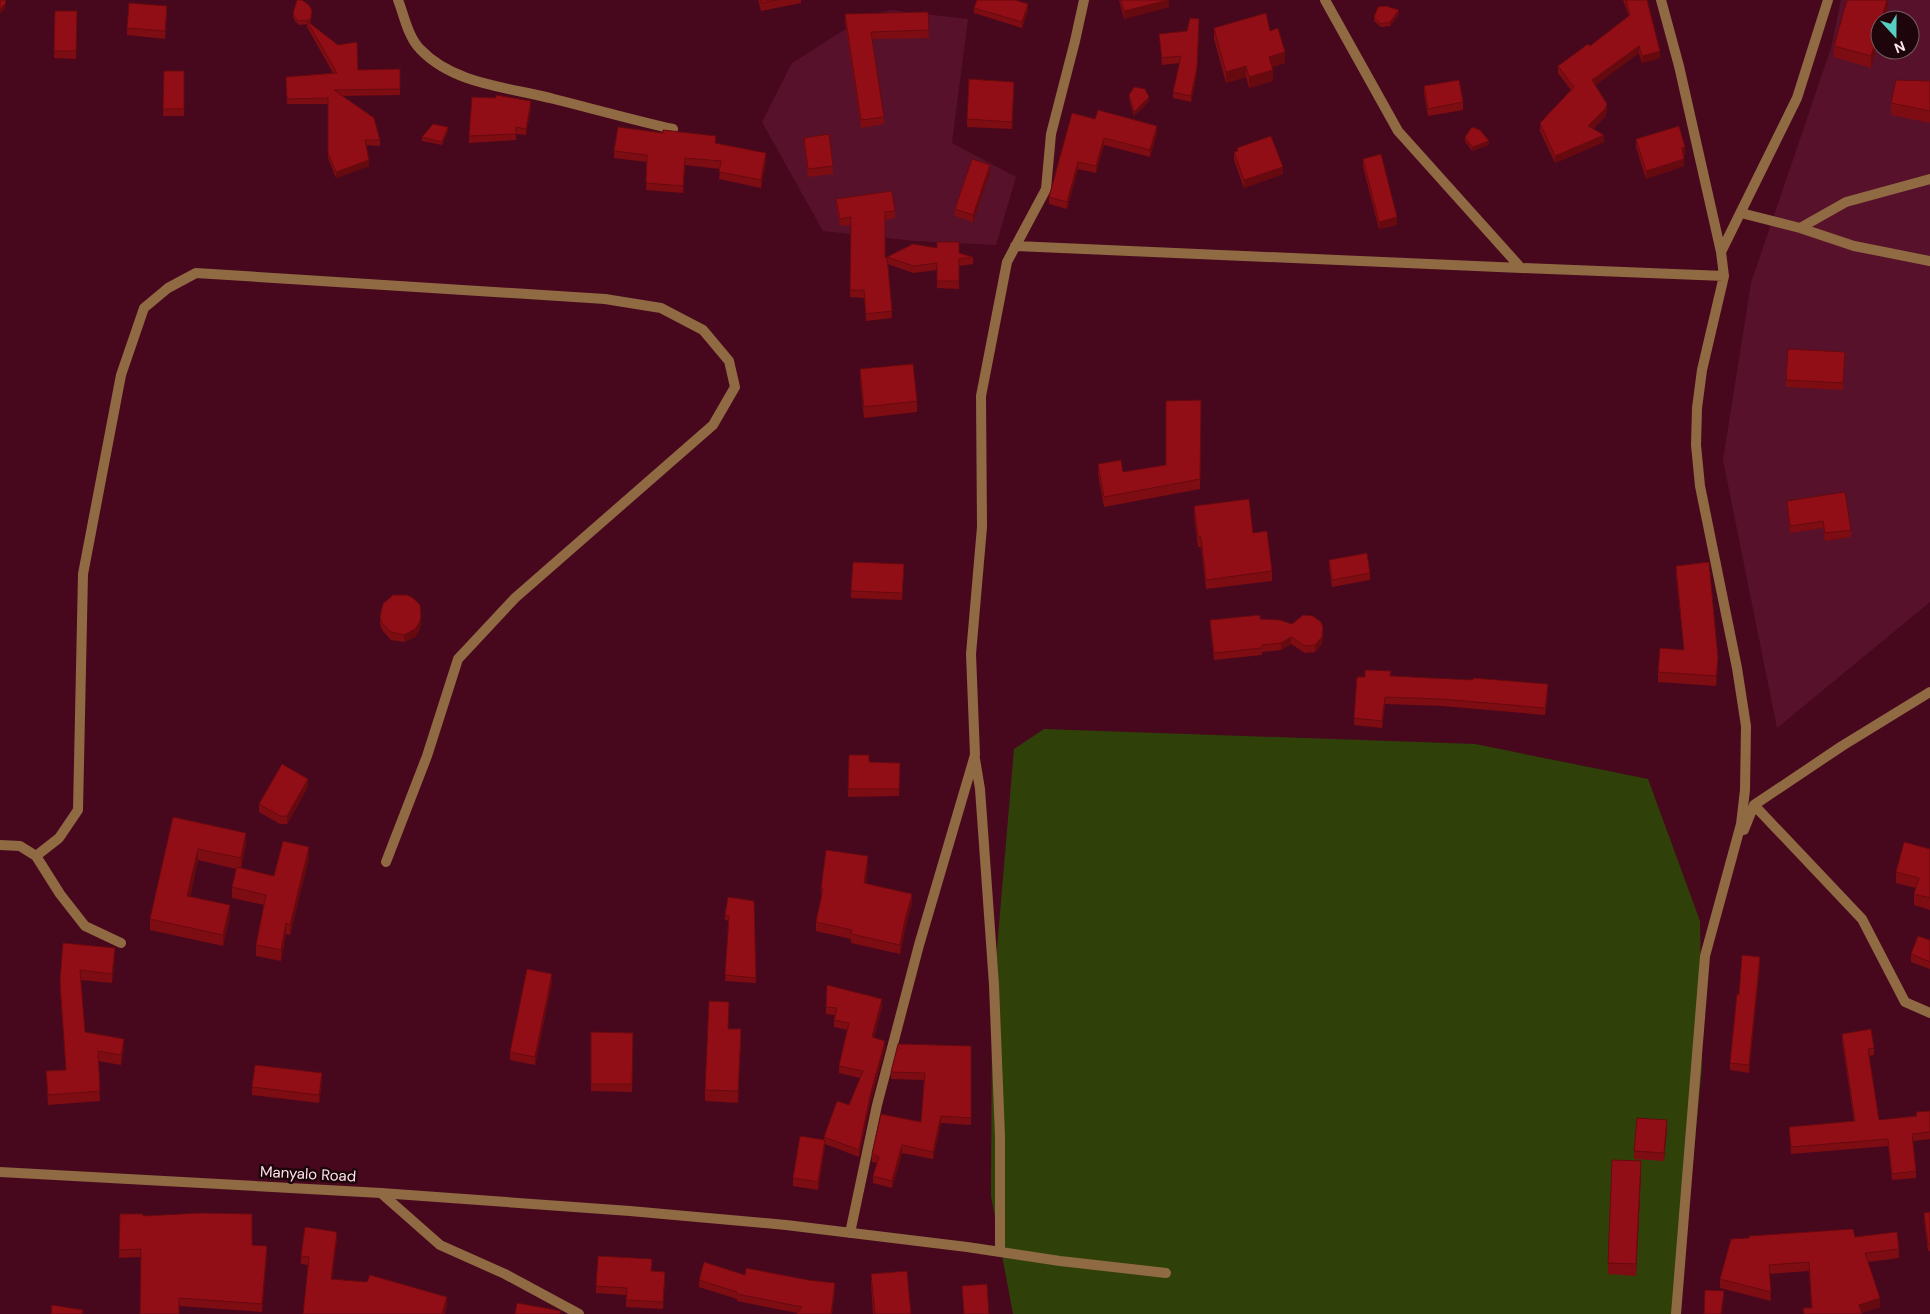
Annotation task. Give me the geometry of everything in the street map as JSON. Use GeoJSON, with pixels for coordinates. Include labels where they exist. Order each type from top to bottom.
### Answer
{"type":"FeatureCollection","features":[{"type":"Feature","properties":{"kind":"street"},"geometry":{"type":"LineString","coordinates":[[398,0],[419,48],[444,68],[485,84],[554,98],[673,129]]}},
{"type":"Feature","properties":{"kind":"street"},"geometry":{"type":"LineString","coordinates":[[1000,1252],[1000,1136],[994,985],[980,789],[974,755],[971,654],[982,527],[981,396],[1007,262],[1046,189],[1051,134],[1076,41],[1084,0]]}},
{"type":"Feature","properties":{"kind":"street"},"geometry":{"type":"LineString","coordinates":[[1325,0],[1398,131],[1522,268]]}},
{"type":"Feature","properties":{"kind":"street"},"geometry":{"type":"LineString","coordinates":[[1661,0],[1679,66],[1721,252],[1724,276],[1702,370],[1697,408],[1696,445],[1700,486],[1737,668],[1746,726],[1745,790],[1741,824],[1705,956],[1676,1314]]}},
{"type":"Feature","properties":{"kind":"street"},"geometry":{"type":"LineString","coordinates":[[1721,252],[1797,98],[1828,0]]}},
{"type":"Feature","properties":{"kind":"street"},"geometry":{"type":"LineString","coordinates":[[1800,228],[1846,202],[1930,179]]}},
{"type":"Feature","properties":{"kind":"street"},"geometry":{"type":"LineString","coordinates":[[1741,213],[1800,228],[1854,246],[1930,260]]}},
{"type":"Feature","properties":{"kind":"street"},"geometry":{"type":"LineString","coordinates":[[1016,246],[1724,276]]}},
{"type":"Feature","properties":{"kind":"street"},"geometry":{"type":"LineString","coordinates":[[36,856],[59,838],[78,810],[83,574],[121,375],[144,308],[168,288],[196,274],[605,299],[662,308],[703,330],[729,361],[735,387],[722,410],[713,425],[516,598],[458,659],[427,756],[386,862]]}},
{"type":"Feature","properties":{"kind":"street"},"geometry":{"type":"LineString","coordinates":[[1732,858],[1754,805],[1842,746],[1930,692]]}},
{"type":"Feature","properties":{"kind":"street"},"geometry":{"type":"LineString","coordinates":[[850,1233],[877,1104],[919,945],[974,755]]}},
{"type":"Feature","properties":{"kind":"street"},"geometry":{"type":"LineString","coordinates":[[1754,805],[1862,919],[1905,1002],[1930,1013]]}},
{"type":"Feature","properties":{"kind":"street"},"geometry":{"type":"LineString","coordinates":[[0,845],[20,846],[36,856],[60,894],[85,926],[122,943]]}},
{"type":"Feature","properties":{"kind":"street","name":"Manyalo Road"},"geometry":{"type":"LineString","coordinates":[[0,1172],[381,1193],[630,1211],[786,1225],[1166,1273]]}},
{"type":"Feature","properties":{"kind":"street"},"geometry":{"type":"LineString","coordinates":[[381,1193],[440,1246],[505,1274],[579,1314]]}},
{"type":"Feature","properties":{"kind":"shaded area"},"geometry":{"type":"Polygon","coordinates":[[[1841,0],[1930,0],[1930,602],[1777,728],[1723,460],[1751,283],[1831,48],[1841,0]]]}},
{"type":"Feature","properties":{"kind":"shaded area"},"geometry":{"type":"Polygon","coordinates":[[[890,10],[968,19],[952,143],[1016,177],[996,245],[915,241],[823,231],[762,122],[792,63],[866,16],[890,10]]]}},
{"type":"Feature","properties":{"kind":"green space"},"geometry":{"type":"Polygon","coordinates":[[[1044,729],[1475,744],[1648,779],[1700,921],[1702,1068],[1678,1314],[1013,1314],[991,1196],[992,1007],[1014,749],[1044,729]]]}},
{"type":"Feature","properties":{"kind":"building"},"geometry":{"type":"Polygon","coordinates":[[[0,0],[6,0],[0,10],[0,0]]]}},
{"type":"Feature","properties":{"kind":"building"},"geometry":{"type":"Polygon","coordinates":[[[297,0],[302,0],[309,5],[312,11],[310,20],[299,21],[295,18],[293,13],[297,0]]]}},
{"type":"Feature","properties":{"kind":"building"},"geometry":{"type":"Polygon","coordinates":[[[760,0],[778,0],[761,3],[760,0]]]}},
{"type":"Feature","properties":{"kind":"building"},"geometry":{"type":"Polygon","coordinates":[[[977,0],[1015,0],[1028,4],[1022,22],[974,8],[977,0]]]}},
{"type":"Feature","properties":{"kind":"building"},"geometry":{"type":"Polygon","coordinates":[[[1121,0],[1169,0],[1124,11],[1121,0]]]}},
{"type":"Feature","properties":{"kind":"building"},"geometry":{"type":"Polygon","coordinates":[[[1626,0],[1647,0],[1660,51],[1642,56],[1639,46],[1592,80],[1607,104],[1605,109],[1588,126],[1604,135],[1555,156],[1540,123],[1574,87],[1558,66],[1588,44],[1590,46],[1630,15],[1626,0]]]}},
{"type":"Feature","properties":{"kind":"building"},"geometry":{"type":"Polygon","coordinates":[[[1847,0],[1887,0],[1884,10],[1870,10],[1870,56],[1834,46],[1847,0]]]}},
{"type":"Feature","properties":{"kind":"building"},"geometry":{"type":"Polygon","coordinates":[[[129,3],[167,6],[165,31],[127,28],[129,3]]]}},
{"type":"Feature","properties":{"kind":"building"},"geometry":{"type":"Polygon","coordinates":[[[1386,6],[1399,10],[1390,22],[1381,24],[1374,17],[1378,7],[1386,6]]]}},
{"type":"Feature","properties":{"kind":"building"},"geometry":{"type":"Polygon","coordinates":[[[55,11],[77,11],[76,51],[54,51],[55,11]]]}},
{"type":"Feature","properties":{"kind":"building"},"geometry":{"type":"Polygon","coordinates":[[[928,12],[929,30],[871,32],[884,117],[861,120],[845,14],[928,12]]]}},
{"type":"Feature","properties":{"kind":"building"},"geometry":{"type":"Polygon","coordinates":[[[1266,13],[1270,31],[1278,28],[1285,52],[1269,57],[1273,70],[1249,77],[1246,66],[1226,72],[1214,28],[1266,13]]]}},
{"type":"Feature","properties":{"kind":"building"},"geometry":{"type":"Polygon","coordinates":[[[1190,18],[1199,19],[1197,67],[1191,96],[1173,92],[1181,56],[1162,58],[1159,34],[1187,31],[1190,18]]]}},
{"type":"Feature","properties":{"kind":"building"},"geometry":{"type":"Polygon","coordinates":[[[307,21],[338,45],[357,42],[358,70],[400,69],[400,89],[334,90],[374,118],[380,140],[365,140],[369,160],[336,172],[328,153],[328,98],[287,99],[286,77],[337,73],[307,21]]]}},
{"type":"Feature","properties":{"kind":"building"},"geometry":{"type":"Polygon","coordinates":[[[164,71],[184,71],[184,109],[163,109],[164,71]]]}},
{"type":"Feature","properties":{"kind":"building"},"geometry":{"type":"Polygon","coordinates":[[[969,79],[1014,82],[1012,122],[967,119],[969,79]]]}},
{"type":"Feature","properties":{"kind":"building"},"geometry":{"type":"Polygon","coordinates":[[[1459,80],[1463,102],[1428,109],[1424,86],[1459,80]]]}},
{"type":"Feature","properties":{"kind":"building"},"geometry":{"type":"Polygon","coordinates":[[[1896,80],[1930,81],[1930,111],[1891,103],[1896,80]]]}},
{"type":"Feature","properties":{"kind":"building"},"geometry":{"type":"Polygon","coordinates":[[[1134,87],[1145,89],[1149,97],[1134,112],[1129,95],[1134,87]]]}},
{"type":"Feature","properties":{"kind":"building"},"geometry":{"type":"Polygon","coordinates":[[[496,95],[531,101],[526,129],[516,127],[516,134],[469,136],[472,97],[496,98],[496,95]]]}},
{"type":"Feature","properties":{"kind":"building"},"geometry":{"type":"Polygon","coordinates":[[[1098,110],[1157,126],[1150,150],[1104,138],[1096,166],[1078,162],[1067,202],[1049,197],[1072,113],[1095,119],[1098,110]]]}},
{"type":"Feature","properties":{"kind":"building"},"geometry":{"type":"Polygon","coordinates":[[[433,124],[448,127],[442,142],[422,137],[433,124]]]}},
{"type":"Feature","properties":{"kind":"building"},"geometry":{"type":"Polygon","coordinates":[[[1679,126],[1685,147],[1682,148],[1684,159],[1646,171],[1636,139],[1679,126]]]}},
{"type":"Feature","properties":{"kind":"building"},"geometry":{"type":"Polygon","coordinates":[[[618,127],[663,133],[663,130],[716,136],[715,143],[766,153],[761,180],[719,172],[721,161],[685,158],[683,186],[646,183],[647,155],[614,151],[618,127]]]}},
{"type":"Feature","properties":{"kind":"building"},"geometry":{"type":"Polygon","coordinates":[[[1472,127],[1480,130],[1489,141],[1472,147],[1465,137],[1472,127]]]}},
{"type":"Feature","properties":{"kind":"building"},"geometry":{"type":"Polygon","coordinates":[[[829,134],[833,166],[808,169],[804,138],[829,134]]]}},
{"type":"Feature","properties":{"kind":"building"},"geometry":{"type":"Polygon","coordinates":[[[1271,136],[1283,167],[1244,180],[1234,152],[1238,151],[1237,148],[1271,136]]]}},
{"type":"Feature","properties":{"kind":"building"},"geometry":{"type":"Polygon","coordinates":[[[1381,154],[1397,217],[1379,222],[1363,159],[1381,154]]]}},
{"type":"Feature","properties":{"kind":"building"},"geometry":{"type":"Polygon","coordinates":[[[972,159],[990,165],[973,215],[955,209],[972,159]]]}},
{"type":"Feature","properties":{"kind":"building"},"geometry":{"type":"Polygon","coordinates":[[[892,191],[895,211],[885,212],[885,258],[887,257],[892,311],[866,314],[864,290],[850,290],[851,217],[840,219],[836,199],[892,191]]]}},
{"type":"Feature","properties":{"kind":"building"},"geometry":{"type":"Polygon","coordinates":[[[937,242],[959,242],[959,253],[973,257],[959,259],[959,281],[937,281],[937,263],[913,266],[887,257],[913,244],[937,248],[937,242]]]}},
{"type":"Feature","properties":{"kind":"building"},"geometry":{"type":"Polygon","coordinates":[[[1788,349],[1845,352],[1843,383],[1786,380],[1788,349]]]}},
{"type":"Feature","properties":{"kind":"building"},"geometry":{"type":"Polygon","coordinates":[[[913,364],[917,401],[864,407],[860,369],[913,364]]]}},
{"type":"Feature","properties":{"kind":"building"},"geometry":{"type":"Polygon","coordinates":[[[1201,400],[1200,479],[1104,497],[1098,464],[1121,460],[1123,472],[1166,465],[1166,401],[1201,400]]]}},
{"type":"Feature","properties":{"kind":"building"},"geometry":{"type":"Polygon","coordinates":[[[1845,492],[1851,530],[1825,533],[1823,521],[1790,526],[1787,501],[1845,492]]]}},
{"type":"Feature","properties":{"kind":"building"},"geometry":{"type":"Polygon","coordinates":[[[1249,499],[1253,533],[1267,531],[1272,571],[1206,580],[1201,537],[1198,537],[1194,506],[1249,499]]]}},
{"type":"Feature","properties":{"kind":"building"},"geometry":{"type":"Polygon","coordinates":[[[1367,553],[1370,573],[1332,580],[1329,560],[1367,553]]]}},
{"type":"Feature","properties":{"kind":"building"},"geometry":{"type":"Polygon","coordinates":[[[853,562],[904,564],[902,593],[851,591],[853,562]]]}},
{"type":"Feature","properties":{"kind":"building"},"geometry":{"type":"Polygon","coordinates":[[[1709,562],[1718,658],[1716,676],[1658,672],[1660,648],[1684,650],[1676,566],[1709,562]]]}},
{"type":"Feature","properties":{"kind":"building"},"geometry":{"type":"Polygon","coordinates":[[[393,595],[407,595],[420,605],[421,617],[419,623],[415,629],[404,635],[391,632],[382,623],[380,616],[383,604],[393,595]]]}},
{"type":"Feature","properties":{"kind":"building"},"geometry":{"type":"Polygon","coordinates":[[[1260,615],[1260,619],[1280,620],[1292,624],[1303,615],[1313,616],[1321,622],[1323,627],[1322,637],[1315,645],[1305,646],[1291,637],[1281,643],[1262,645],[1262,648],[1214,653],[1210,620],[1260,615]]]}},
{"type":"Feature","properties":{"kind":"building"},"geometry":{"type":"Polygon","coordinates":[[[1365,670],[1391,671],[1390,676],[1473,680],[1473,678],[1548,684],[1545,708],[1442,699],[1385,697],[1382,721],[1354,718],[1357,677],[1365,677],[1365,670]]]}},
{"type":"Feature","properties":{"kind":"building"},"geometry":{"type":"Polygon","coordinates":[[[849,755],[869,755],[869,762],[900,763],[899,789],[848,789],[849,755]]]}},
{"type":"Feature","properties":{"kind":"building"},"geometry":{"type":"Polygon","coordinates":[[[282,764],[308,779],[287,816],[280,816],[259,804],[282,764]]]}},
{"type":"Feature","properties":{"kind":"building"},"geometry":{"type":"Polygon","coordinates":[[[173,817],[246,833],[241,858],[198,849],[187,896],[230,905],[223,935],[150,919],[173,817]]]}},
{"type":"Feature","properties":{"kind":"building"},"geometry":{"type":"Polygon","coordinates":[[[283,841],[309,847],[290,925],[286,923],[281,950],[256,945],[266,895],[232,887],[237,867],[274,876],[283,841]]]}},
{"type":"Feature","properties":{"kind":"building"},"geometry":{"type":"Polygon","coordinates":[[[1904,842],[1930,849],[1930,898],[1914,894],[1919,878],[1896,872],[1904,842]]]}},
{"type":"Feature","properties":{"kind":"building"},"geometry":{"type":"Polygon","coordinates":[[[826,850],[868,856],[864,883],[912,894],[900,945],[851,934],[852,930],[816,922],[823,889],[821,889],[826,850]]]}},
{"type":"Feature","properties":{"kind":"building"},"geometry":{"type":"Polygon","coordinates":[[[728,897],[754,901],[756,978],[725,975],[729,916],[725,915],[728,897]]]}},
{"type":"Feature","properties":{"kind":"building"},"geometry":{"type":"Polygon","coordinates":[[[1918,936],[1930,940],[1930,962],[1911,954],[1918,936]]]}},
{"type":"Feature","properties":{"kind":"building"},"geometry":{"type":"Polygon","coordinates":[[[63,943],[115,948],[112,974],[80,970],[85,1032],[124,1039],[121,1055],[98,1051],[100,1091],[48,1095],[46,1071],[66,1070],[60,981],[63,943]]]}},
{"type":"Feature","properties":{"kind":"building"},"geometry":{"type":"Polygon","coordinates":[[[1742,955],[1760,957],[1749,1065],[1730,1063],[1742,955]]]}},
{"type":"Feature","properties":{"kind":"building"},"geometry":{"type":"Polygon","coordinates":[[[527,969],[552,974],[535,1057],[510,1052],[527,969]]]}},
{"type":"Feature","properties":{"kind":"building"},"geometry":{"type":"Polygon","coordinates":[[[827,985],[882,999],[872,1037],[885,1041],[870,1096],[859,1150],[824,1137],[837,1101],[849,1105],[863,1071],[839,1066],[849,1023],[834,1020],[837,1008],[826,1007],[827,985]]]}},
{"type":"Feature","properties":{"kind":"building"},"geometry":{"type":"Polygon","coordinates":[[[709,1001],[729,1002],[728,1029],[741,1029],[738,1091],[705,1090],[709,1001]]]}},
{"type":"Feature","properties":{"kind":"building"},"geometry":{"type":"Polygon","coordinates":[[[1871,1029],[1874,1048],[1868,1049],[1879,1120],[1917,1116],[1916,1112],[1930,1111],[1930,1132],[1912,1134],[1916,1171],[1892,1174],[1888,1139],[1791,1147],[1789,1127],[1855,1121],[1842,1034],[1871,1029]]]}},
{"type":"Feature","properties":{"kind":"building"},"geometry":{"type":"Polygon","coordinates":[[[591,1032],[633,1033],[632,1084],[591,1084],[591,1032]]]}},
{"type":"Feature","properties":{"kind":"building"},"geometry":{"type":"Polygon","coordinates":[[[898,1044],[971,1046],[971,1118],[941,1116],[933,1152],[902,1145],[892,1181],[873,1176],[879,1157],[872,1154],[881,1114],[921,1122],[925,1073],[891,1072],[898,1044]]]}},
{"type":"Feature","properties":{"kind":"building"},"geometry":{"type":"Polygon","coordinates":[[[255,1065],[322,1073],[319,1095],[252,1087],[255,1065]]]}},
{"type":"Feature","properties":{"kind":"building"},"geometry":{"type":"Polygon","coordinates":[[[1637,1118],[1667,1120],[1664,1153],[1634,1151],[1637,1118]]]}},
{"type":"Feature","properties":{"kind":"building"},"geometry":{"type":"Polygon","coordinates":[[[800,1136],[825,1140],[818,1182],[793,1178],[800,1136]]]}},
{"type":"Feature","properties":{"kind":"building"},"geometry":{"type":"Polygon","coordinates":[[[1612,1160],[1641,1161],[1636,1264],[1608,1263],[1612,1160]]]}},
{"type":"Feature","properties":{"kind":"building"},"geometry":{"type":"Polygon","coordinates":[[[1930,1212],[1930,1244],[1928,1244],[1924,1213],[1930,1212]]]}},
{"type":"Feature","properties":{"kind":"building"},"geometry":{"type":"Polygon","coordinates":[[[201,1213],[252,1214],[252,1245],[267,1246],[262,1304],[179,1298],[179,1314],[140,1314],[141,1249],[119,1250],[120,1214],[143,1214],[143,1216],[201,1213]]]}},
{"type":"Feature","properties":{"kind":"building"},"geometry":{"type":"Polygon","coordinates":[[[305,1227],[337,1232],[331,1279],[367,1282],[370,1275],[447,1297],[442,1314],[303,1314],[309,1257],[301,1256],[305,1227]]]}},
{"type":"Feature","properties":{"kind":"building"},"geometry":{"type":"Polygon","coordinates":[[[1853,1229],[1855,1237],[1897,1232],[1899,1249],[1865,1253],[1880,1298],[1859,1305],[1862,1314],[1804,1314],[1803,1308],[1812,1308],[1809,1262],[1769,1265],[1771,1292],[1720,1279],[1731,1239],[1749,1238],[1749,1236],[1853,1229]]]}},
{"type":"Feature","properties":{"kind":"building"},"geometry":{"type":"Polygon","coordinates":[[[598,1256],[652,1259],[651,1271],[665,1272],[663,1302],[626,1300],[627,1288],[596,1286],[598,1256]]]}},
{"type":"Feature","properties":{"kind":"building"},"geometry":{"type":"Polygon","coordinates":[[[704,1262],[745,1275],[746,1268],[808,1280],[835,1283],[831,1314],[796,1314],[802,1307],[737,1294],[737,1292],[699,1280],[704,1262]]]}},
{"type":"Feature","properties":{"kind":"building"},"geometry":{"type":"Polygon","coordinates":[[[907,1271],[911,1314],[875,1314],[871,1274],[907,1271]]]}},
{"type":"Feature","properties":{"kind":"building"},"geometry":{"type":"Polygon","coordinates":[[[987,1284],[989,1314],[964,1314],[962,1286],[987,1284]]]}},
{"type":"Feature","properties":{"kind":"building"},"geometry":{"type":"Polygon","coordinates":[[[1705,1290],[1724,1291],[1721,1314],[1704,1314],[1705,1290]]]}},
{"type":"Feature","properties":{"kind":"building"},"geometry":{"type":"Polygon","coordinates":[[[517,1303],[561,1311],[560,1314],[515,1314],[517,1303]]]}},
{"type":"Feature","properties":{"kind":"building"},"geometry":{"type":"Polygon","coordinates":[[[52,1305],[83,1310],[82,1314],[51,1314],[52,1305]]]}}]}
